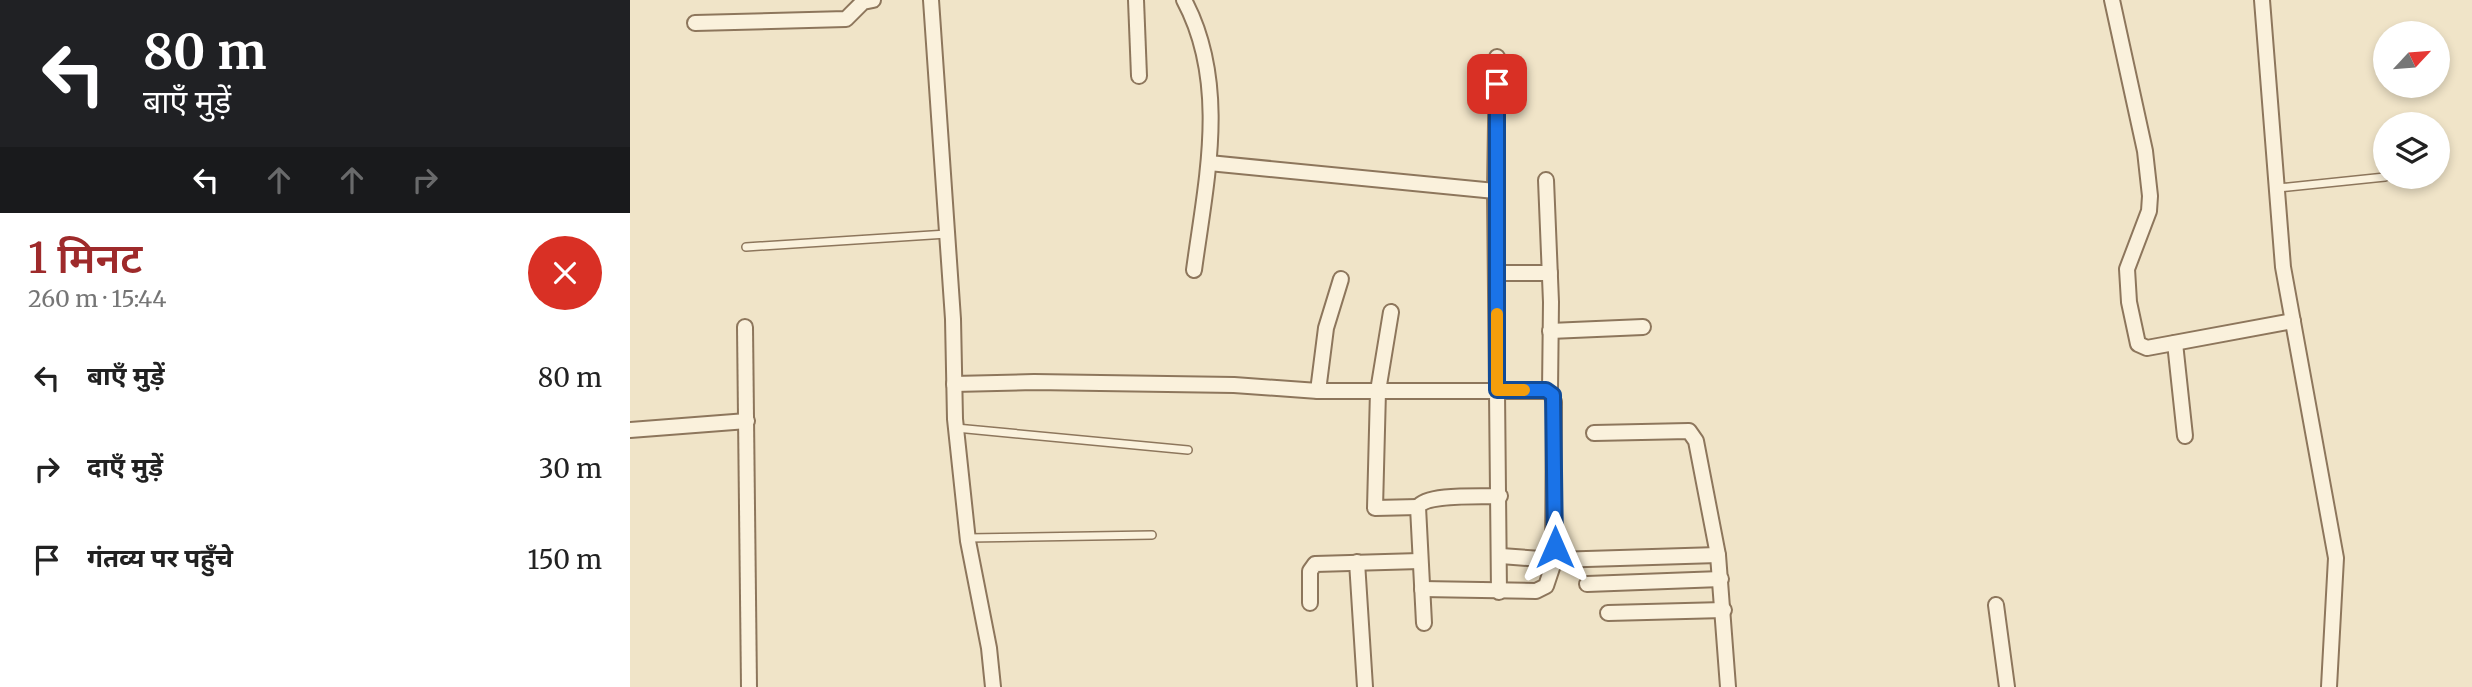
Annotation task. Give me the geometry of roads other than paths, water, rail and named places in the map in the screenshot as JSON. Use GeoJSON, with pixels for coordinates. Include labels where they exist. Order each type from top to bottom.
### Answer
{"type":"FeatureCollection","features":[{"type":"Feature","properties":{"kind":"street"},"geometry":{"type":"LineString","coordinates":[[695,23],[846,19],[863,2],[873,0]]}},
{"type":"Feature","properties":{"kind":"street"},"geometry":{"type":"LineString","coordinates":[[931,0],[948,234],[956,428],[968,537],[989,648],[993,687]]}},
{"type":"Feature","properties":{"kind":"street"},"geometry":{"type":"LineString","coordinates":[[1136,0],[1139,76]]}},
{"type":"Feature","properties":{"kind":"street"},"geometry":{"type":"LineString","coordinates":[[1184,0],[1194,19],[1209,75],[1209,163],[1194,270]]}},
{"type":"Feature","properties":{"kind":"street"},"geometry":{"type":"LineString","coordinates":[[2112,0],[2145,150],[2150,196],[2149,211],[2127,269],[2129,302],[2136,341],[2141,347],[2175,343],[2293,321]]}},
{"type":"Feature","properties":{"kind":"street"},"geometry":{"type":"LineString","coordinates":[[2262,0],[2283,267],[2336,558],[2324,687]]}},
{"type":"Feature","properties":{"kind":"street"},"geometry":{"type":"LineString","coordinates":[[1497,57],[1495,191],[1501,556],[1499,592]]}},
{"type":"Feature","properties":{"kind":"street"},"geometry":{"type":"LineString","coordinates":[[1209,163],[1495,191]]}},
{"type":"Feature","properties":{"kind":"street"},"geometry":{"type":"LineString","coordinates":[[1422,589],[1536,592],[1551,578],[1554,561],[1554,402],[1550,391],[1550,273],[1546,180]]}},
{"type":"Feature","properties":{"kind":"street"},"geometry":{"type":"LineString","coordinates":[[1496,273],[1550,273]]}},
{"type":"Feature","properties":{"kind":"street"},"geometry":{"type":"LineString","coordinates":[[1318,391],[1326,328],[1341,279]]}},
{"type":"Feature","properties":{"kind":"street"},"geometry":{"type":"LineString","coordinates":[[1391,312],[1378,391],[1375,508],[1418,508]]}},
{"type":"Feature","properties":{"kind":"street"},"geometry":{"type":"LineString","coordinates":[[744,327],[749,687]]}},
{"type":"Feature","properties":{"kind":"street"},"geometry":{"type":"LineString","coordinates":[[1550,331],[1643,327]]}},
{"type":"Feature","properties":{"kind":"street"},"geometry":{"type":"LineString","coordinates":[[2175,343],[2185,436]]}},
{"type":"Feature","properties":{"kind":"street"},"geometry":{"type":"LineString","coordinates":[[954,383],[1234,385],[1318,391],[1550,391]]}},
{"type":"Feature","properties":{"kind":"street"},"geometry":{"type":"LineString","coordinates":[[630,430],[747,421]]}},
{"type":"Feature","properties":{"kind":"street"},"geometry":{"type":"LineString","coordinates":[[1594,433],[1689,431],[1696,441],[1718,555],[1728,687]]}},
{"type":"Feature","properties":{"kind":"street"},"geometry":{"type":"LineString","coordinates":[[1424,623],[1418,508],[1421,502],[1433,498],[1500,496]]}},
{"type":"Feature","properties":{"kind":"street"},"geometry":{"type":"LineString","coordinates":[[1501,556],[1554,561],[1718,555]]}},
{"type":"Feature","properties":{"kind":"street"},"geometry":{"type":"LineString","coordinates":[[1310,603],[1310,571],[1315,564],[1420,561]]}},
{"type":"Feature","properties":{"kind":"street"},"geometry":{"type":"LineString","coordinates":[[1357,562],[1364,687]]}},
{"type":"Feature","properties":{"kind":"street"},"geometry":{"type":"LineString","coordinates":[[1587,584],[1721,579]]}},
{"type":"Feature","properties":{"kind":"street"},"geometry":{"type":"LineString","coordinates":[[1996,605],[2007,687]]}},
{"type":"Feature","properties":{"kind":"street"},"geometry":{"type":"LineString","coordinates":[[1608,613],[1724,610]]}},
{"type":"Feature","properties":{"kind":"lane"},"geometry":{"type":"LineString","coordinates":[[2278,188],[2373,178]]}},
{"type":"Feature","properties":{"kind":"lane"},"geometry":{"type":"LineString","coordinates":[[746,247],[948,234]]}},
{"type":"Feature","properties":{"kind":"lane"},"geometry":{"type":"LineString","coordinates":[[956,428],[1188,450]]}},
{"type":"Feature","properties":{"kind":"lane"},"geometry":{"type":"LineString","coordinates":[[968,537],[1152,535]]}}]}
